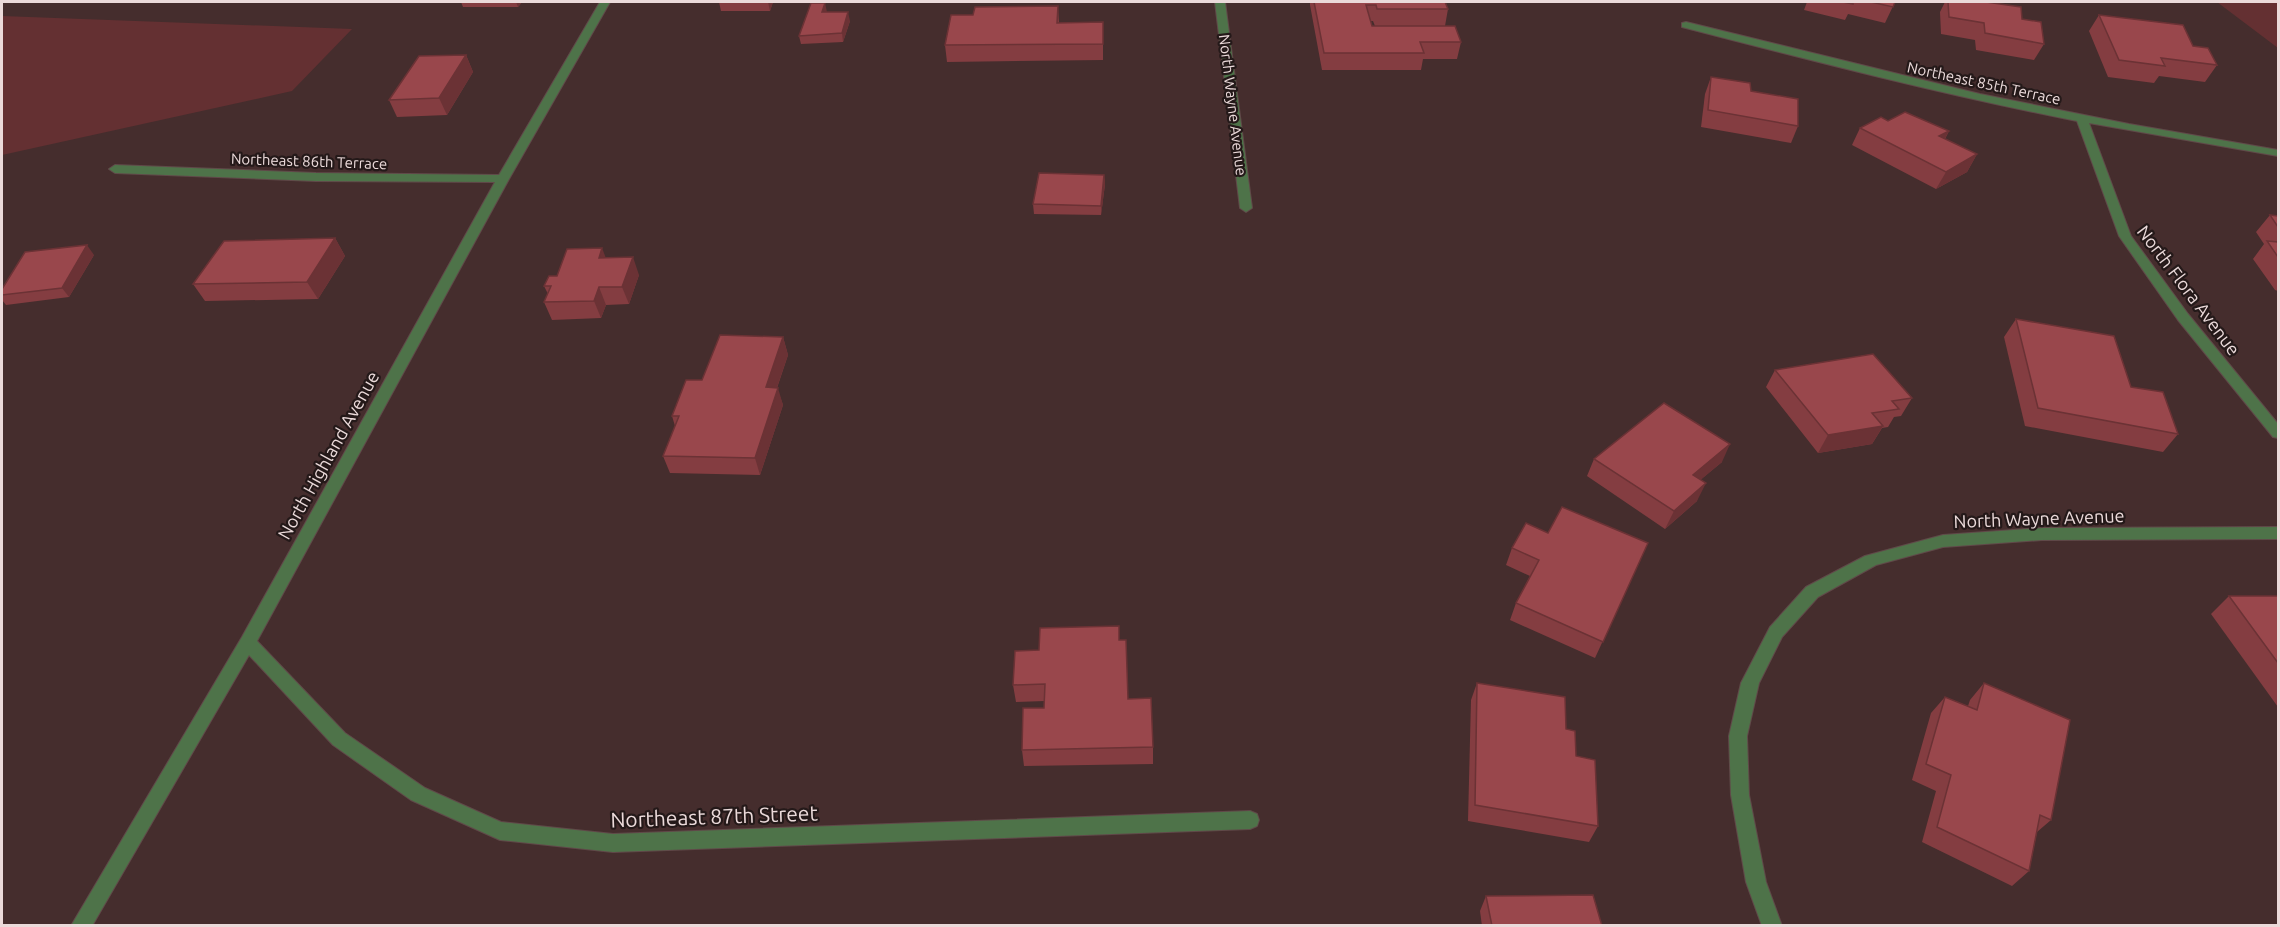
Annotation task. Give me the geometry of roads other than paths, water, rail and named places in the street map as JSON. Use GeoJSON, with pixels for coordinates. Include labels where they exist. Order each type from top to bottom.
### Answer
{"type":"FeatureCollection","features":[{"type":"Feature","properties":{"kind":"street","name":"North Highland Avenue"},"geometry":{"type":"LineString","coordinates":[[81,926],[248,642],[503,179],[605,2]]}},
{"type":"Feature","properties":{"kind":"street","name":"North Wayne Avenue"},"geometry":{"type":"LineString","coordinates":[[1220,2],[1246,208]]}},
{"type":"Feature","properties":{"kind":"street","name":"Northeast 85th Terrace"},"geometry":{"type":"LineString","coordinates":[[1686,25],[1884,77],[2083,121],[2278,153]]}},
{"type":"Feature","properties":{"kind":"street","name":"North Flora Avenue"},"geometry":{"type":"LineString","coordinates":[[2083,121],[2114,210],[2126,236],[2183,317],[2278,433]]}},
{"type":"Feature","properties":{"kind":"street","name":"Northeast 86th Terrace"},"geometry":{"type":"LineString","coordinates":[[115,169],[316,177],[503,179]]}},
{"type":"Feature","properties":{"kind":"street","name":"North Wayne Avenue"},"geometry":{"type":"LineString","coordinates":[[1772,926],[1756,882],[1740,795],[1738,736],[1750,683],[1760,663],[1776,632],[1812,591],[1871,560],[1943,541],[2042,534],[2278,533]]}},
{"type":"Feature","properties":{"kind":"street","name":"Northeast 87th Street"},"geometry":{"type":"LineString","coordinates":[[248,642],[339,739],[418,794],[500,831],[613,843],[1250,820]]}}]}
